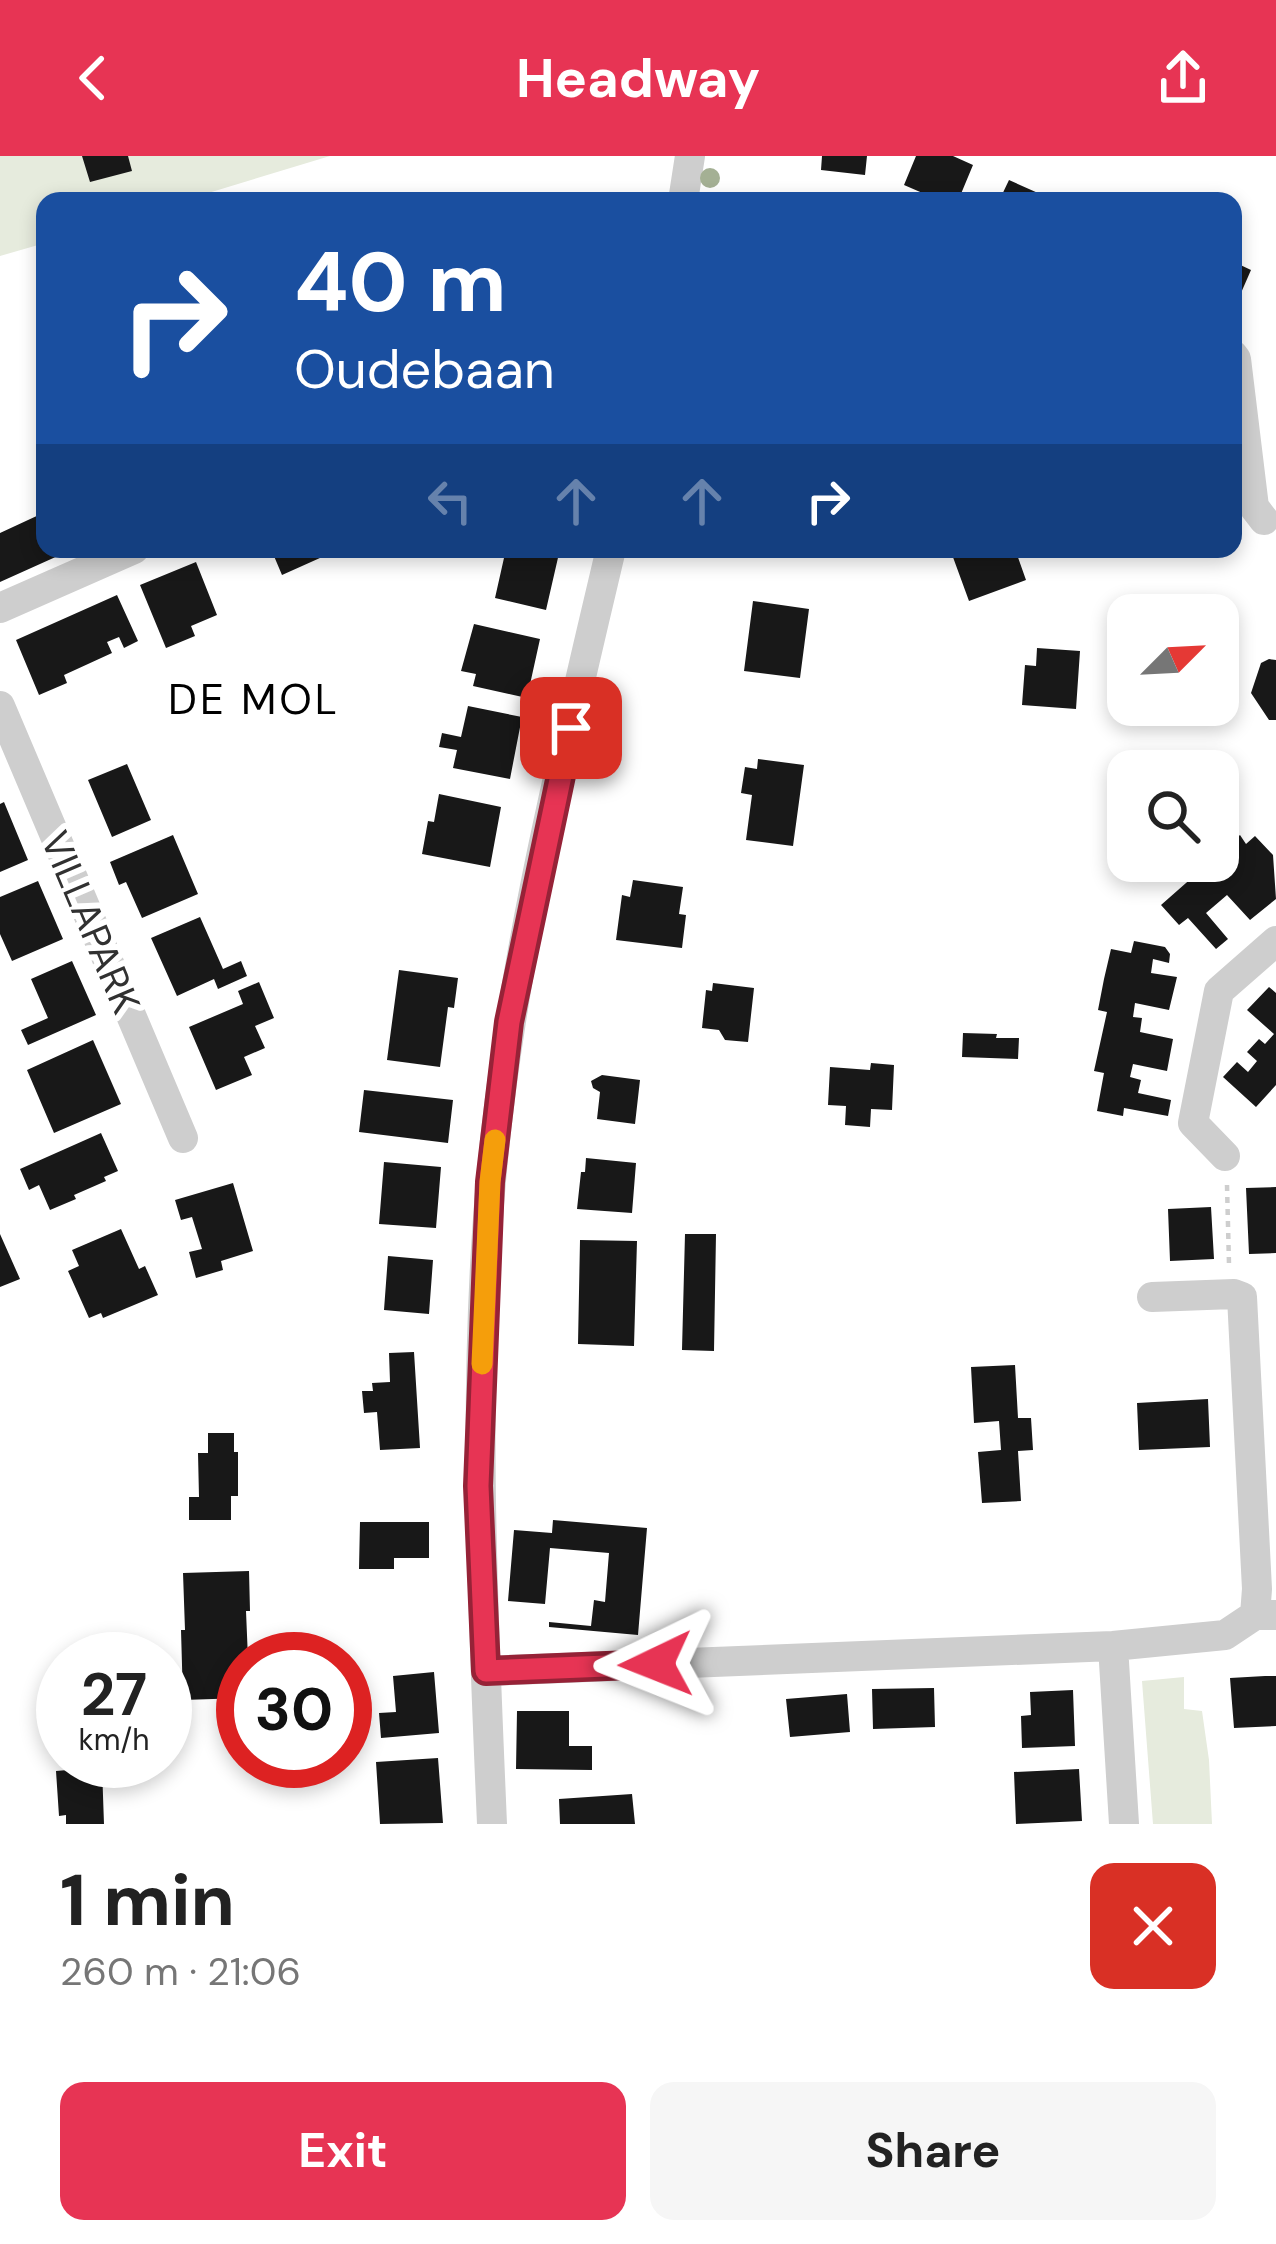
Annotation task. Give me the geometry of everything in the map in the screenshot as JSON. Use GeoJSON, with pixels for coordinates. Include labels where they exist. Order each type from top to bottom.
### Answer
{"type":"FeatureCollection","features":[{"type":"Feature","properties":{"kind":"street"},"geometry":{"type":"LineString","coordinates":[[684,192],[690,156]]}},
{"type":"Feature","properties":{"kind":"street"},"geometry":{"type":"LineString","coordinates":[[1242,406],[1255,507],[1272,521]]}},
{"type":"Feature","properties":{"kind":"street"},"geometry":{"type":"LineString","coordinates":[[0,608],[114,558]]}},
{"type":"Feature","properties":{"kind":"street"},"geometry":{"type":"LineString","coordinates":[[492,1824],[478,1486],[490,1182],[509,1022],[609,558]]}},
{"type":"Feature","properties":{"kind":"street","name":"VILLAPARK"},"geometry":{"type":"LineString","coordinates":[[0,706],[183,1138]]}},
{"type":"Feature","properties":{"kind":"street"},"geometry":{"type":"LineString","coordinates":[[1225,1156],[1193,1123],[1219,991],[1276,941]]}},
{"type":"Feature","properties":{"kind":"street"},"geometry":{"type":"LineString","coordinates":[[486,1671],[1113,1646],[1225,1635],[1265,1615],[1257,1589],[1243,1297],[1152,1297]]}},
{"type":"Feature","properties":{"kind":"street"},"geometry":{"type":"LineString","coordinates":[[1113,1646],[1124,1824]]}},
{"type":"Feature","properties":{"kind":"path"},"geometry":{"type":"LineString","coordinates":[[1225,1156],[1230,1279]]}},
{"type":"Feature","properties":{"kind":"shaded area"},"geometry":{"type":"Polygon","coordinates":[[[0,156],[330,156],[212,192],[36,192],[36,246],[0,256],[0,156]]]}},
{"type":"Feature","properties":{"kind":"shaded area"},"geometry":{"type":"Polygon","coordinates":[[[1184,1677],[1184,1709],[1202,1711],[1212,1824],[1153,1824],[1142,1681],[1184,1677]]]}},
{"type":"Feature","properties":{"kind":"building"},"geometry":{"type":"Polygon","coordinates":[[[82,156],[128,156],[132,171],[90,182],[82,156]]]}},
{"type":"Feature","properties":{"kind":"building"},"geometry":{"type":"Polygon","coordinates":[[[822,156],[867,156],[865,175],[821,170],[822,156]]]}},
{"type":"Feature","properties":{"kind":"building"},"geometry":{"type":"Polygon","coordinates":[[[916,156],[953,156],[973,165],[962,192],[920,192],[904,185],[916,156]]]}},
{"type":"Feature","properties":{"kind":"building"},"geometry":{"type":"Polygon","coordinates":[[[1009,180],[1036,192],[1003,192],[1009,180]]]}},
{"type":"Feature","properties":{"kind":"building"},"geometry":{"type":"Polygon","coordinates":[[[1242,266],[1251,270],[1242,291],[1242,266]]]}},
{"type":"Feature","properties":{"kind":"building"},"geometry":{"type":"Polygon","coordinates":[[[36,516],[36,558],[53,558],[0,582],[0,533],[36,516]]]}},
{"type":"Feature","properties":{"kind":"building"},"geometry":{"type":"Polygon","coordinates":[[[275,558],[320,558],[282,575],[275,558]]]}},
{"type":"Feature","properties":{"kind":"building"},"geometry":{"type":"Polygon","coordinates":[[[504,558],[558,558],[546,610],[495,598],[504,558]]]}},
{"type":"Feature","properties":{"kind":"building"},"geometry":{"type":"Polygon","coordinates":[[[953,558],[1018,558],[1026,580],[969,601],[953,558]]]}},
{"type":"Feature","properties":{"kind":"building"},"geometry":{"type":"Polygon","coordinates":[[[196,562],[217,615],[191,626],[195,636],[166,648],[140,585],[196,562]]]}},
{"type":"Feature","properties":{"kind":"building"},"geometry":{"type":"Polygon","coordinates":[[[117,595],[138,641],[124,648],[119,637],[107,642],[112,653],[64,675],[67,683],[39,695],[16,640],[117,595]]]}},
{"type":"Feature","properties":{"kind":"building"},"geometry":{"type":"Polygon","coordinates":[[[753,601],[809,609],[800,678],[744,671],[753,601]]]}},
{"type":"Feature","properties":{"kind":"building"},"geometry":{"type":"Polygon","coordinates":[[[474,624],[540,639],[527,698],[473,686],[476,674],[461,671],[474,624]]]}},
{"type":"Feature","properties":{"kind":"building"},"geometry":{"type":"Polygon","coordinates":[[[1037,648],[1080,651],[1076,709],[1022,705],[1025,665],[1036,666],[1037,648]]]}},
{"type":"Feature","properties":{"kind":"building"},"geometry":{"type":"Polygon","coordinates":[[[1276,660],[1276,720],[1269,720],[1251,693],[1261,663],[1276,660]]]}},
{"type":"Feature","properties":{"kind":"building"},"geometry":{"type":"Polygon","coordinates":[[[468,706],[522,717],[510,779],[453,768],[457,750],[439,747],[442,733],[461,737],[468,706]]]}},
{"type":"Feature","properties":{"kind":"building"},"geometry":{"type":"Polygon","coordinates":[[[758,759],[804,765],[793,846],[746,840],[752,795],[741,793],[745,767],[757,769],[758,759]]]}},
{"type":"Feature","properties":{"kind":"building"},"geometry":{"type":"Polygon","coordinates":[[[127,764],[151,820],[112,837],[88,780],[127,764]]]}},
{"type":"Feature","properties":{"kind":"building"},"geometry":{"type":"Polygon","coordinates":[[[439,794],[501,807],[490,867],[422,854],[439,794]]]}},
{"type":"Feature","properties":{"kind":"building"},"geometry":{"type":"Polygon","coordinates":[[[4,802],[28,860],[0,872],[0,804],[4,802]]]}},
{"type":"Feature","properties":{"kind":"building"},"geometry":{"type":"Polygon","coordinates":[[[173,835],[198,894],[142,918],[126,882],[119,885],[110,862],[173,835]]]}},
{"type":"Feature","properties":{"kind":"building"},"geometry":{"type":"Polygon","coordinates":[[[1239,836],[1246,844],[1255,836],[1273,855],[1276,899],[1250,920],[1227,895],[1206,913],[1228,939],[1216,949],[1188,918],[1179,925],[1161,905],[1187,882],[1239,882],[1239,836]]]}},
{"type":"Feature","properties":{"kind":"building"},"geometry":{"type":"Polygon","coordinates":[[[633,880],[683,887],[682,948],[616,940],[622,895],[630,897],[633,880]]]}},
{"type":"Feature","properties":{"kind":"building"},"geometry":{"type":"Polygon","coordinates":[[[38,881],[63,939],[12,961],[0,934],[0,897],[38,881]]]}},
{"type":"Feature","properties":{"kind":"building"},"geometry":{"type":"Polygon","coordinates":[[[200,917],[223,969],[241,961],[247,976],[218,989],[214,979],[177,996],[151,938],[200,917]]]}},
{"type":"Feature","properties":{"kind":"building"},"geometry":{"type":"Polygon","coordinates":[[[1134,941],[1165,947],[1169,963],[1153,959],[1151,973],[1177,977],[1169,1010],[1135,1003],[1133,1017],[1142,1018],[1140,1032],[1173,1039],[1167,1071],[1133,1064],[1130,1077],[1141,1080],[1138,1093],[1171,1100],[1168,1116],[1124,1108],[1123,1116],[1097,1111],[1104,1073],[1094,1071],[1107,1012],[1098,1010],[1104,979],[1111,949],[1131,953],[1134,941]]]}},
{"type":"Feature","properties":{"kind":"building"},"geometry":{"type":"Polygon","coordinates":[[[72,961],[96,1015],[28,1045],[21,1030],[48,1018],[31,979],[72,961]]]}},
{"type":"Feature","properties":{"kind":"building"},"geometry":{"type":"Polygon","coordinates":[[[399,970],[458,978],[454,1008],[448,1007],[440,1067],[387,1060],[399,970]]]}},
{"type":"Feature","properties":{"kind":"building"},"geometry":{"type":"Polygon","coordinates":[[[259,982],[274,1018],[255,1026],[265,1048],[244,1057],[252,1075],[216,1090],[189,1027],[243,1004],[238,991],[259,982]]]}},
{"type":"Feature","properties":{"kind":"building"},"geometry":{"type":"Polygon","coordinates":[[[713,983],[754,988],[748,1042],[725,1040],[719,1030],[702,1028],[706,990],[712,991],[713,983]]]}},
{"type":"Feature","properties":{"kind":"building"},"geometry":{"type":"Polygon","coordinates":[[[1269,987],[1276,993],[1276,1085],[1256,1107],[1223,1077],[1237,1062],[1248,1072],[1257,1061],[1247,1052],[1259,1039],[1265,1044],[1274,1034],[1247,1010],[1269,987]]]}},
{"type":"Feature","properties":{"kind":"building"},"geometry":{"type":"Polygon","coordinates":[[[963,1033],[1019,1038],[1018,1059],[962,1057],[963,1033]]]}},
{"type":"Feature","properties":{"kind":"building"},"geometry":{"type":"Polygon","coordinates":[[[93,1040],[121,1104],[54,1133],[27,1070],[93,1040]]]}},
{"type":"Feature","properties":{"kind":"building"},"geometry":{"type":"Polygon","coordinates":[[[871,1063],[894,1065],[892,1110],[871,1109],[870,1127],[845,1125],[846,1106],[828,1105],[830,1067],[870,1070],[871,1063]]]}},
{"type":"Feature","properties":{"kind":"building"},"geometry":{"type":"Polygon","coordinates":[[[602,1075],[640,1080],[635,1124],[597,1119],[600,1092],[591,1081],[602,1075]]]}},
{"type":"Feature","properties":{"kind":"building"},"geometry":{"type":"Polygon","coordinates":[[[364,1090],[453,1100],[448,1143],[359,1132],[364,1090]]]}},
{"type":"Feature","properties":{"kind":"building"},"geometry":{"type":"Polygon","coordinates":[[[101,1133],[118,1171],[50,1210],[39,1185],[29,1190],[20,1169],[101,1133]]]}},
{"type":"Feature","properties":{"kind":"building"},"geometry":{"type":"Polygon","coordinates":[[[586,1158],[636,1163],[632,1213],[577,1209],[586,1158]]]}},
{"type":"Feature","properties":{"kind":"building"},"geometry":{"type":"Polygon","coordinates":[[[384,1162],[441,1167],[436,1228],[379,1224],[384,1162]]]}},
{"type":"Feature","properties":{"kind":"building"},"geometry":{"type":"Polygon","coordinates":[[[233,1183],[253,1251],[221,1261],[223,1270],[196,1278],[189,1252],[202,1249],[192,1217],[181,1220],[175,1200],[233,1183]]]}},
{"type":"Feature","properties":{"kind":"building"},"geometry":{"type":"Polygon","coordinates":[[[1276,1187],[1276,1253],[1249,1254],[1246,1188],[1276,1187]]]}},
{"type":"Feature","properties":{"kind":"building"},"geometry":{"type":"Polygon","coordinates":[[[1211,1207],[1214,1259],[1170,1261],[1168,1209],[1211,1207]]]}},
{"type":"Feature","properties":{"kind":"building"},"geometry":{"type":"Polygon","coordinates":[[[121,1229],[139,1269],[145,1266],[158,1295],[103,1318],[101,1313],[89,1318],[68,1271],[79,1266],[72,1250],[121,1229]]]}},
{"type":"Feature","properties":{"kind":"building"},"geometry":{"type":"Polygon","coordinates":[[[0,1234],[20,1279],[0,1287],[0,1234]]]}},
{"type":"Feature","properties":{"kind":"building"},"geometry":{"type":"Polygon","coordinates":[[[685,1234],[716,1234],[714,1351],[682,1350],[685,1234]]]}},
{"type":"Feature","properties":{"kind":"building"},"geometry":{"type":"Polygon","coordinates":[[[580,1240],[637,1241],[634,1346],[578,1344],[580,1240]]]}},
{"type":"Feature","properties":{"kind":"building"},"geometry":{"type":"Polygon","coordinates":[[[388,1256],[433,1260],[429,1314],[384,1310],[388,1256]]]}},
{"type":"Feature","properties":{"kind":"building"},"geometry":{"type":"Polygon","coordinates":[[[414,1352],[420,1448],[380,1450],[377,1412],[364,1413],[362,1391],[373,1391],[372,1383],[390,1382],[389,1353],[414,1352]]]}},
{"type":"Feature","properties":{"kind":"building"},"geometry":{"type":"Polygon","coordinates":[[[1015,1365],[1018,1418],[1031,1418],[1033,1450],[1018,1451],[1021,1501],[982,1503],[978,1452],[1001,1450],[999,1421],[974,1423],[971,1367],[1015,1365]]]}},
{"type":"Feature","properties":{"kind":"building"},"geometry":{"type":"Polygon","coordinates":[[[1208,1399],[1210,1447],[1139,1450],[1137,1403],[1208,1399]]]}},
{"type":"Feature","properties":{"kind":"building"},"geometry":{"type":"Polygon","coordinates":[[[208,1433],[234,1433],[238,1496],[231,1496],[231,1520],[189,1520],[189,1497],[199,1497],[198,1453],[208,1453],[208,1433]]]}},
{"type":"Feature","properties":{"kind":"building"},"geometry":{"type":"Polygon","coordinates":[[[553,1520],[647,1528],[638,1635],[549,1627],[549,1622],[591,1626],[594,1600],[605,1602],[609,1553],[550,1548],[545,1604],[508,1601],[514,1530],[552,1533],[553,1520]]]}},
{"type":"Feature","properties":{"kind":"building"},"geometry":{"type":"Polygon","coordinates":[[[360,1522],[429,1522],[429,1558],[394,1558],[394,1569],[359,1569],[360,1522]]]}},
{"type":"Feature","properties":{"kind":"building"},"geometry":{"type":"Polygon","coordinates":[[[249,1571],[247,1632],[216,1632],[216,1699],[192,1700],[192,1632],[181,1632],[185,1630],[183,1573],[249,1571]]]}},
{"type":"Feature","properties":{"kind":"building"},"geometry":{"type":"Polygon","coordinates":[[[434,1672],[439,1733],[381,1738],[379,1713],[396,1712],[393,1676],[434,1672]]]}},
{"type":"Feature","properties":{"kind":"building"},"geometry":{"type":"Polygon","coordinates":[[[1276,1676],[1276,1726],[1234,1728],[1230,1678],[1276,1676]]]}},
{"type":"Feature","properties":{"kind":"building"},"geometry":{"type":"Polygon","coordinates":[[[934,1688],[935,1727],[873,1729],[872,1689],[934,1688]]]}},
{"type":"Feature","properties":{"kind":"building"},"geometry":{"type":"Polygon","coordinates":[[[1073,1690],[1075,1746],[1022,1748],[1021,1716],[1031,1715],[1030,1692],[1073,1690]]]}},
{"type":"Feature","properties":{"kind":"building"},"geometry":{"type":"Polygon","coordinates":[[[847,1694],[850,1732],[790,1737],[786,1699],[847,1694]]]}},
{"type":"Feature","properties":{"kind":"building"},"geometry":{"type":"Polygon","coordinates":[[[517,1711],[569,1711],[569,1746],[592,1746],[592,1770],[516,1769],[517,1711]]]}},
{"type":"Feature","properties":{"kind":"building"},"geometry":{"type":"Polygon","coordinates":[[[438,1758],[443,1823],[380,1824],[376,1762],[438,1758]]]}},
{"type":"Feature","properties":{"kind":"building"},"geometry":{"type":"Polygon","coordinates":[[[1079,1769],[1082,1821],[1016,1824],[1014,1772],[1079,1769]]]}},
{"type":"Feature","properties":{"kind":"building"},"geometry":{"type":"Polygon","coordinates":[[[57,1788],[103,1788],[104,1824],[66,1824],[66,1815],[59,1816],[57,1788]]]}},
{"type":"Feature","properties":{"kind":"building"},"geometry":{"type":"Polygon","coordinates":[[[632,1794],[635,1824],[560,1824],[559,1799],[632,1794]]]}},
{"type":"Feature","properties":{"kind":"slow traffic"},"geometry":{"type":"LineString","coordinates":[[482,1364],[495,1140]]}},
{"type":"Feature","properties":{"kind":"district","name":"DE MOL"},"geometry":{"type":"Point","coordinates":[254,699]}},
{"type":"Feature","properties":{"kind":"route"},"geometry":{"type":"LineString","coordinates":[[571,728],[509,1022],[490,1182],[478,1486],[486,1671],[656,1664]]}}]}
